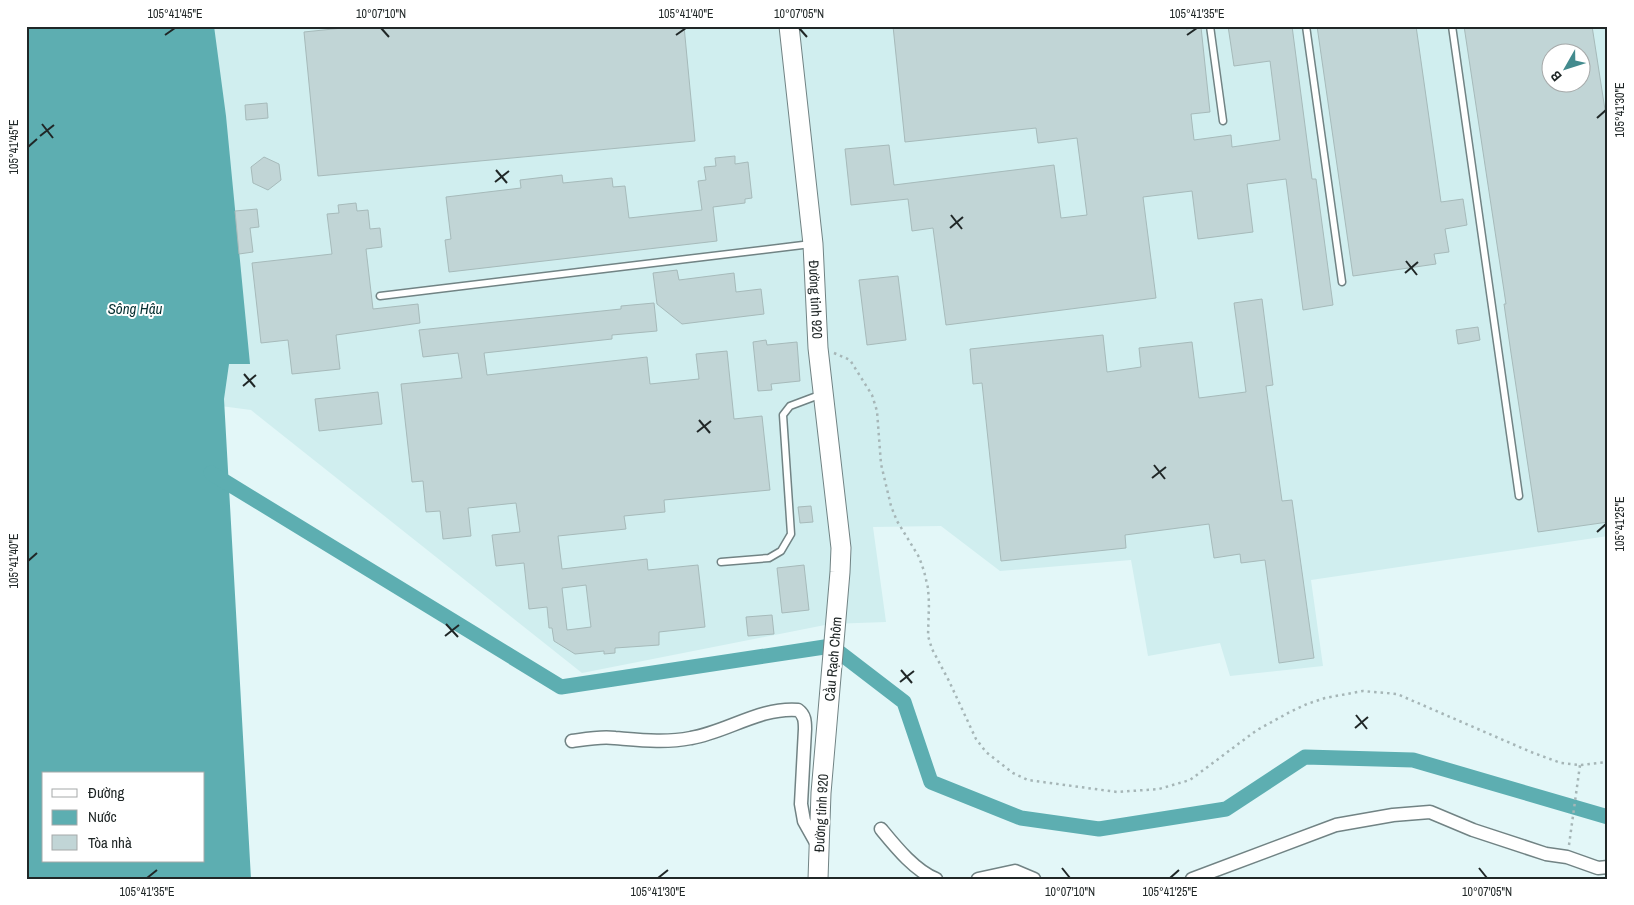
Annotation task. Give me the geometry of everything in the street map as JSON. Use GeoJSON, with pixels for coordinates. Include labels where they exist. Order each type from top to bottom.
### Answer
{"type":"FeatureCollection","features":[{"type":"Feature","properties":{"kind":"main road","name":"Đường tỉnh 920"},"geometry":{"type":"LineString","coordinates":[[789,26],[812,244],[818,348],[841,548],[840,572]]}},
{"type":"Feature","properties":{"kind":"main road","name":"Cầu Rạch Chôm"},"geometry":{"type":"LineString","coordinates":[[825,746],[840,572]]}},
{"type":"Feature","properties":{"kind":"main road","name":"Đường tỉnh 920"},"geometry":{"type":"LineString","coordinates":[[818,879],[821,793],[825,746]]}},
{"type":"Feature","properties":{"kind":"street"},"geometry":{"type":"LineString","coordinates":[[572,741],[614,737],[644,741],[690,738],[719,731],[771,712],[798,710],[804,718],[805,729],[801,804],[804,822],[819,848]]}},
{"type":"Feature","properties":{"kind":"street"},"geometry":{"type":"LineString","coordinates":[[1192,879],[1336,825],[1393,815],[1430,812],[1473,830],[1546,854],[1567,857],[1598,868],[1608,867]]}},
{"type":"Feature","properties":{"kind":"street"},"geometry":{"type":"LineString","coordinates":[[881,829],[902,854],[936,879]]}},
{"type":"Feature","properties":{"kind":"street"},"geometry":{"type":"LineString","coordinates":[[978,879],[1015,871],[1034,879]]}},
{"type":"Feature","properties":{"kind":"lane"},"geometry":{"type":"LineString","coordinates":[[1210,26],[1223,121]]}},
{"type":"Feature","properties":{"kind":"lane"},"geometry":{"type":"LineString","coordinates":[[1306,26],[1342,282]]}},
{"type":"Feature","properties":{"kind":"lane"},"geometry":{"type":"LineString","coordinates":[[1452,26],[1519,496]]}},
{"type":"Feature","properties":{"kind":"lane"},"geometry":{"type":"LineString","coordinates":[[380,296],[812,244]]}},
{"type":"Feature","properties":{"kind":"lane"},"geometry":{"type":"LineString","coordinates":[[720,562],[770,558],[782,551],[791,534],[783,416],[790,406],[823,394]]}},
{"type":"Feature","properties":{"kind":"path"},"geometry":{"type":"LineString","coordinates":[[818,348],[850,360],[872,394],[877,410],[880,464],[886,487],[898,521],[919,557],[924,571],[928,588],[928,636],[932,649],[976,739],[986,752],[1012,773],[1028,780],[1118,792],[1159,789],[1190,780],[1257,730],[1290,712],[1325,698],[1363,691],[1396,694],[1408,698],[1419,705],[1561,763],[1580,765],[1608,762]]}},
{"type":"Feature","properties":{"kind":"path"},"geometry":{"type":"LineString","coordinates":[[1571,832],[1580,765]]}},
{"type":"Feature","properties":{"kind":"shaded area"},"geometry":{"type":"Polygon","coordinates":[[[179,26],[1608,26],[1608,536],[1311,580],[1323,666],[1230,676],[1220,643],[1148,656],[1131,560],[1000,571],[941,526],[873,527],[886,622],[830,624],[582,673],[251,410],[213,405],[179,26]]]}},
{"type":"Feature","properties":{"kind":"water","name":"Sông Hậu"},"geometry":{"type":"Polygon","coordinates":[[[26,26],[214,26],[226,116],[250,364],[229,364],[224,399],[251,879],[26,879],[26,26]]]}},
{"type":"Feature","properties":{"kind":"building"},"geometry":{"type":"Polygon","coordinates":[[[362,26],[684,26],[695,141],[318,176],[304,32],[362,26]]]}},
{"type":"Feature","properties":{"kind":"building"},"geometry":{"type":"Polygon","coordinates":[[[893,26],[1185,26],[1186,29],[1201,27],[1210,112],[1191,114],[1194,140],[1231,135],[1232,147],[1280,140],[1270,61],[1234,66],[1228,26],[1292,26],[1312,179],[1316,179],[1333,305],[1303,310],[1286,179],[1247,184],[1253,232],[1198,239],[1192,191],[1143,197],[1156,298],[946,325],[933,228],[912,231],[908,199],[851,205],[845,149],[889,145],[894,185],[1054,165],[1061,218],[1087,215],[1077,138],[1038,143],[1036,128],[905,142],[893,26]]]}},
{"type":"Feature","properties":{"kind":"building"},"geometry":{"type":"Polygon","coordinates":[[[1317,26],[1416,26],[1441,202],[1463,199],[1467,225],[1445,229],[1449,252],[1434,254],[1436,264],[1353,276],[1317,26]]]}},
{"type":"Feature","properties":{"kind":"building"},"geometry":{"type":"Polygon","coordinates":[[[1464,26],[1592,26],[1608,129],[1608,522],[1538,532],[1504,304],[1506,304],[1464,26]]]}},
{"type":"Feature","properties":{"kind":"building"},"geometry":{"type":"Polygon","coordinates":[[[267,103],[268,118],[246,120],[245,105],[267,103]]]}},
{"type":"Feature","properties":{"kind":"building"},"geometry":{"type":"Polygon","coordinates":[[[735,156],[735,164],[748,162],[752,198],[745,199],[745,203],[713,207],[717,241],[449,272],[445,240],[451,239],[446,197],[521,188],[520,180],[562,175],[563,183],[612,178],[613,187],[625,186],[629,218],[702,210],[698,181],[706,180],[704,167],[716,166],[715,158],[735,156]]]}},
{"type":"Feature","properties":{"kind":"building"},"geometry":{"type":"Polygon","coordinates":[[[264,157],[279,164],[281,180],[268,190],[253,183],[251,167],[264,157]]]}},
{"type":"Feature","properties":{"kind":"building"},"geometry":{"type":"Polygon","coordinates":[[[356,203],[357,211],[368,210],[370,229],[380,228],[382,247],[366,249],[373,309],[418,304],[420,323],[336,335],[340,369],[292,374],[288,340],[261,343],[252,263],[332,254],[327,214],[339,213],[338,205],[356,203]]]}},
{"type":"Feature","properties":{"kind":"building"},"geometry":{"type":"Polygon","coordinates":[[[257,209],[259,227],[250,228],[253,252],[239,254],[235,211],[257,209]]]}},
{"type":"Feature","properties":{"kind":"building"},"geometry":{"type":"Polygon","coordinates":[[[677,270],[679,280],[734,273],[736,292],[761,289],[764,314],[682,324],[657,304],[653,273],[677,270]]]}},
{"type":"Feature","properties":{"kind":"building"},"geometry":{"type":"Polygon","coordinates":[[[898,276],[906,340],[867,345],[859,280],[898,276]]]}},
{"type":"Feature","properties":{"kind":"building"},"geometry":{"type":"Polygon","coordinates":[[[1262,299],[1273,385],[1266,386],[1282,501],[1292,500],[1314,658],[1279,663],[1265,560],[1241,563],[1240,554],[1214,558],[1209,524],[1125,535],[1126,548],[1001,561],[982,383],[973,384],[970,349],[1103,335],[1107,372],[1141,367],[1139,348],[1192,342],[1199,398],[1246,392],[1234,303],[1262,299]]]}},
{"type":"Feature","properties":{"kind":"building"},"geometry":{"type":"Polygon","coordinates":[[[654,303],[657,331],[612,335],[612,339],[484,353],[487,375],[647,357],[650,384],[699,379],[696,354],[727,351],[734,419],[762,416],[770,490],[664,500],[665,512],[624,516],[626,529],[558,536],[562,569],[647,559],[648,570],[698,565],[705,627],[659,632],[659,645],[615,648],[615,653],[604,654],[604,651],[575,654],[554,641],[552,628],[549,628],[547,607],[529,609],[524,563],[496,566],[492,535],[520,532],[516,503],[468,508],[471,536],[443,539],[440,511],[426,512],[423,481],[412,482],[401,384],[462,378],[458,353],[423,357],[419,330],[621,309],[621,306],[654,303]],[[586,585],[562,588],[567,630],[591,627],[586,585]]]}},
{"type":"Feature","properties":{"kind":"building"},"geometry":{"type":"Polygon","coordinates":[[[1478,327],[1480,340],[1458,344],[1456,330],[1478,327]]]}},
{"type":"Feature","properties":{"kind":"building"},"geometry":{"type":"Polygon","coordinates":[[[766,340],[767,345],[797,342],[800,381],[771,384],[772,390],[758,391],[753,342],[766,340]]]}},
{"type":"Feature","properties":{"kind":"building"},"geometry":{"type":"Polygon","coordinates":[[[378,392],[382,424],[319,431],[315,399],[378,392]]]}},
{"type":"Feature","properties":{"kind":"building"},"geometry":{"type":"Polygon","coordinates":[[[811,506],[813,522],[800,523],[798,507],[811,506]]]}},
{"type":"Feature","properties":{"kind":"building"},"geometry":{"type":"Polygon","coordinates":[[[804,565],[809,610],[782,613],[777,568],[804,565]]]}},
{"type":"Feature","properties":{"kind":"building"},"geometry":{"type":"Polygon","coordinates":[[[772,615],[774,634],[748,636],[746,617],[772,615]]]}},
{"type":"Feature","properties":{"kind":"waterway"},"geometry":{"type":"LineString","coordinates":[[211,473],[561,687],[831,646],[904,702],[931,782],[1021,818],[1099,829],[1226,809],[1305,757],[1413,760],[1608,817]]}}]}
